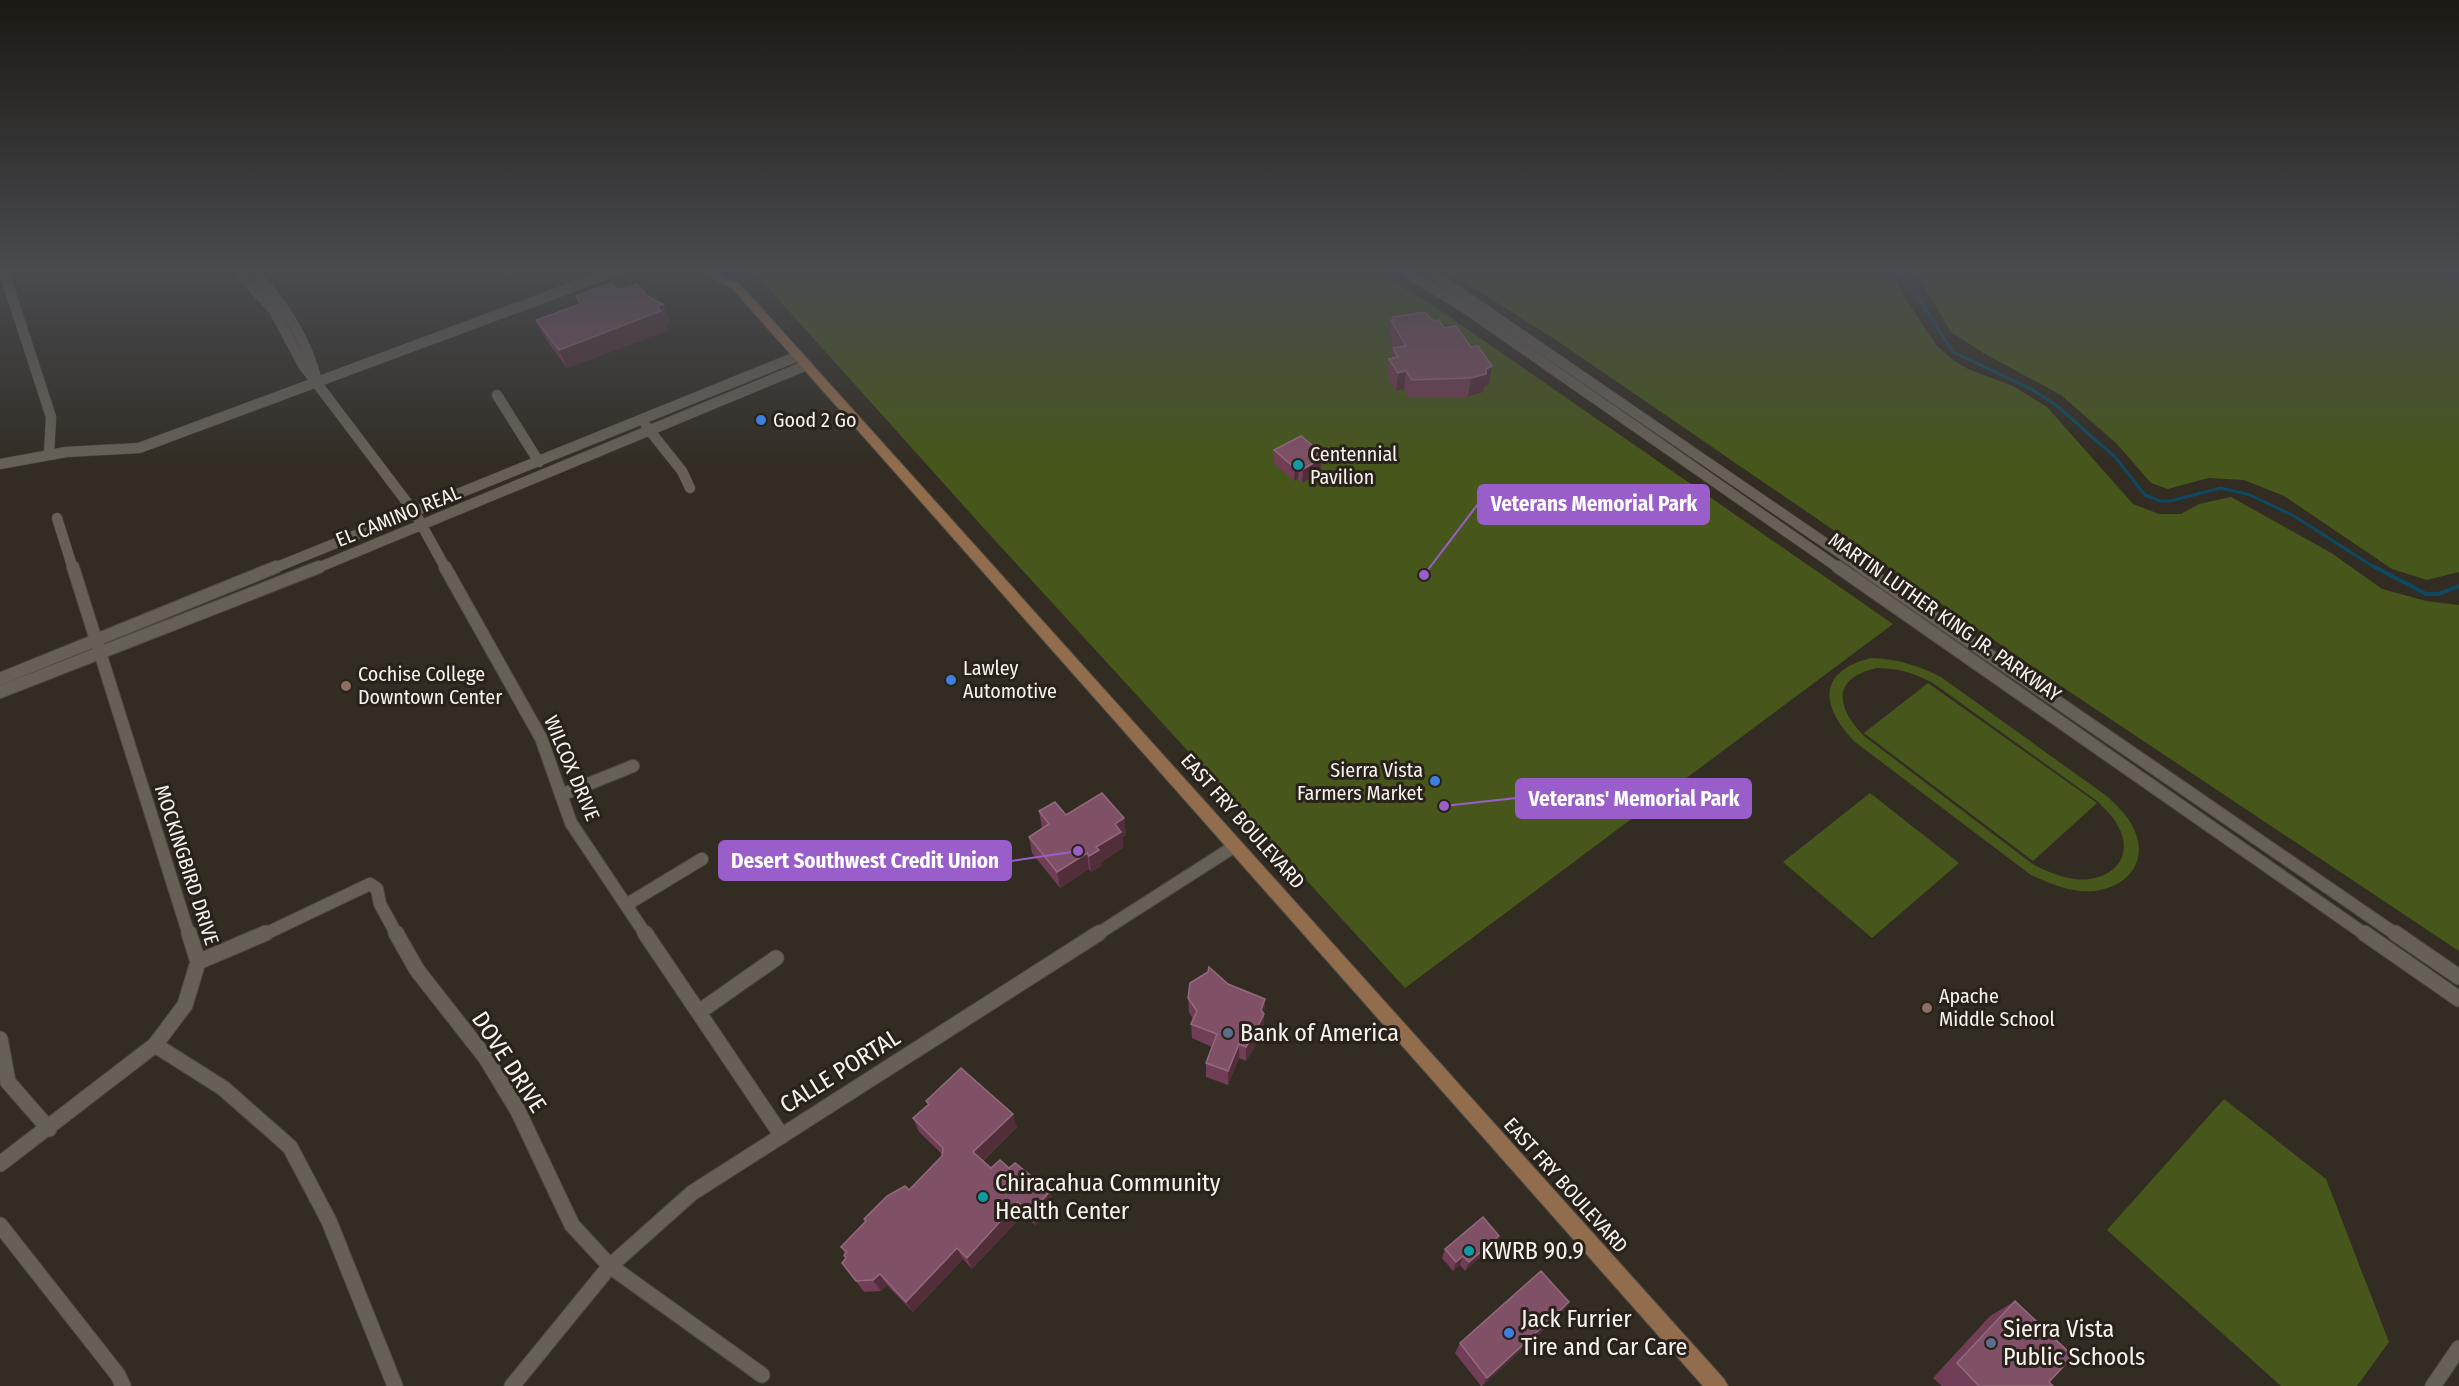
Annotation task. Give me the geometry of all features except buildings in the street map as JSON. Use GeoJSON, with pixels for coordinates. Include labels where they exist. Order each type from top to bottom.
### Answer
{"type":"FeatureCollection","features":[{"type":"Feature","properties":{"kind":"main road","name":"EAST FRY BOULEVARD"},"geometry":{"type":"LineString","coordinates":[[781,337],[1717,1386]]}},
{"type":"Feature","properties":{"kind":"street"},"geometry":{"type":"LineString","coordinates":[[25,337],[51,417],[49,454]]}},
{"type":"Feature","properties":{"kind":"street","name":"WILCOX DRIVE"},"geometry":{"type":"LineString","coordinates":[[287,337],[305,369],[317,381],[415,513],[541,738],[571,823],[782,1136]]}},
{"type":"Feature","properties":{"kind":"street","name":"WILCOX DRIVE"},"geometry":{"type":"LineString","coordinates":[[300,337],[313,362],[317,381]]}},
{"type":"Feature","properties":{"kind":"street"},"geometry":{"type":"LineString","coordinates":[[0,464],[49,454],[89,450],[121,452],[139,448],[437,337]]}},
{"type":"Feature","properties":{"kind":"street","name":"MARTIN LUTHER KING JR. PARKWAY"},"geometry":{"type":"LineString","coordinates":[[1507,337],[2459,999]]}},
{"type":"Feature","properties":{"kind":"street","name":"MARTIN LUTHER KING JR. PARKWAY"},"geometry":{"type":"LineString","coordinates":[[1524,337],[2459,977]]}},
{"type":"Feature","properties":{"kind":"street","name":"EL CAMINO REAL"},"geometry":{"type":"LineString","coordinates":[[0,692],[96,646],[415,513],[641,421],[803,361]]}},
{"type":"Feature","properties":{"kind":"street","name":"EL CAMINO REAL"},"geometry":{"type":"LineString","coordinates":[[0,679],[288,580],[650,432],[803,361]]}},
{"type":"Feature","properties":{"kind":"street"},"geometry":{"type":"LineString","coordinates":[[497,395],[539,462]]}},
{"type":"Feature","properties":{"kind":"street"},"geometry":{"type":"LineString","coordinates":[[641,421],[682,471],[690,488]]}},
{"type":"Feature","properties":{"kind":"street","name":"MOCKINGBIRD DRIVE"},"geometry":{"type":"LineString","coordinates":[[0,1164],[49,1129],[155,1045],[185,1005],[198,962],[57,518]]}},
{"type":"Feature","properties":{"kind":"street"},"geometry":{"type":"LineString","coordinates":[[561,795],[633,766]]}},
{"type":"Feature","properties":{"kind":"street","name":"CALLE PORTAL"},"geometry":{"type":"LineString","coordinates":[[512,1386],[610,1266],[692,1193],[1235,846]]}},
{"type":"Feature","properties":{"kind":"street"},"geometry":{"type":"LineString","coordinates":[[626,905],[702,859]]}},
{"type":"Feature","properties":{"kind":"street","name":"DOVE DRIVE"},"geometry":{"type":"LineString","coordinates":[[198,962],[288,924],[370,884],[377,889],[380,904],[417,970],[486,1058],[518,1111],[572,1225],[610,1266],[762,1375]]}},
{"type":"Feature","properties":{"kind":"street"},"geometry":{"type":"LineString","coordinates":[[699,1012],[776,958]]}},
{"type":"Feature","properties":{"kind":"street"},"geometry":{"type":"LineString","coordinates":[[0,1040],[8,1082],[49,1129]]}},
{"type":"Feature","properties":{"kind":"street"},"geometry":{"type":"LineString","coordinates":[[155,1045],[223,1088],[290,1147],[328,1221],[395,1386]]}},
{"type":"Feature","properties":{"kind":"street"},"geometry":{"type":"LineString","coordinates":[[0,1226],[118,1375],[123,1386]]}},
{"type":"Feature","properties":{"kind":"street"},"geometry":{"type":"LineString","coordinates":[[2433,1386],[2459,1348]]}},
{"type":"Feature","properties":{"kind":"green space"},"geometry":{"type":"Polygon","coordinates":[[[812,337],[1478,337],[1893,624],[1405,988],[980,524],[812,337]]]}},
{"type":"Feature","properties":{"kind":"green space"},"geometry":{"type":"Polygon","coordinates":[[[1551,337],[1931,337],[1936,345],[1953,360],[1968,369],[2013,386],[2047,407],[2133,504],[2159,514],[2181,514],[2199,504],[2231,497],[2333,554],[2382,589],[2426,601],[2459,605],[2459,951],[2067,690],[1551,337]]]}},
{"type":"Feature","properties":{"kind":"green space"},"geometry":{"type":"Polygon","coordinates":[[[1958,337],[2459,337],[2459,572],[2427,580],[2392,569],[2284,496],[2244,480],[2208,478],[2168,489],[2151,483],[2117,444],[2061,395],[1985,354],[1958,337]]]}},
{"type":"Feature","properties":{"kind":"green space"},"geometry":{"type":"Polygon","coordinates":[[[1871,658],[1899,661],[1941,677],[2108,797],[2128,819],[2136,834],[2139,847],[2138,859],[2133,870],[2116,884],[2093,891],[2067,889],[2031,875],[1855,742],[1844,729],[1835,716],[1830,692],[1833,682],[1841,672],[1853,664],[1871,658]],[[1876,668],[1851,679],[1843,695],[1848,715],[1864,736],[2034,865],[2058,875],[2085,879],[2106,874],[2120,861],[2124,842],[2120,830],[2110,814],[2097,801],[1933,683],[1906,672],[1876,668]]]}},
{"type":"Feature","properties":{"kind":"green space"},"geometry":{"type":"Polygon","coordinates":[[[1928,683],[2097,803],[2033,861],[1864,733],[1928,683]]]}},
{"type":"Feature","properties":{"kind":"green space"},"geometry":{"type":"Polygon","coordinates":[[[1870,793],[1959,863],[1872,938],[1783,862],[1870,793]]]}},
{"type":"Feature","properties":{"kind":"green space"},"geometry":{"type":"Polygon","coordinates":[[[2224,1099],[2326,1179],[2389,1342],[2357,1386],[2281,1386],[2107,1230],[2224,1099]]]}},
{"type":"Feature","properties":{"kind":"waterway"},"geometry":{"type":"LineString","coordinates":[[1943,337],[1953,352],[2031,389],[2056,405],[2115,457],[2145,495],[2160,501],[2170,501],[2221,488],[2250,495],[2294,516],[2377,569]]}},
{"type":"Feature","properties":{"kind":"waterway"},"geometry":{"type":"LineString","coordinates":[[2375,567],[2426,594],[2438,594],[2459,586]]}},
{"type":"Feature","properties":{"kind":"place","name":"Good 2 Go"},"geometry":{"type":"Point","coordinates":[761,420]}},
{"type":"Feature","properties":{"kind":"place","name":"Centennial Pavilion"},"geometry":{"type":"Point","coordinates":[1298,465]}},
{"type":"Feature","properties":{"kind":"place","name":"Veterans Memorial Park"},"geometry":{"type":"Point","coordinates":[1424,575]}},
{"type":"Feature","properties":{"kind":"place","name":"Lawley Automotive"},"geometry":{"type":"Point","coordinates":[951,680]}},
{"type":"Feature","properties":{"kind":"place","name":"Cochise College Downtown Center"},"geometry":{"type":"Point","coordinates":[346,686]}},
{"type":"Feature","properties":{"kind":"place","name":"Sierra Vista Farmers Market"},"geometry":{"type":"Point","coordinates":[1435,781]}},
{"type":"Feature","properties":{"kind":"place","name":"Veterans' Memorial Park"},"geometry":{"type":"Point","coordinates":[1444,806]}},
{"type":"Feature","properties":{"kind":"place","name":"Desert Southwest Credit Union"},"geometry":{"type":"Point","coordinates":[1078,851]}},
{"type":"Feature","properties":{"kind":"place","name":"Apache Middle School"},"geometry":{"type":"Point","coordinates":[1927,1008]}},
{"type":"Feature","properties":{"kind":"place","name":"Bank of America"},"geometry":{"type":"Point","coordinates":[1228,1033]}},
{"type":"Feature","properties":{"kind":"place","name":"Chiracahua Community Health Center"},"geometry":{"type":"Point","coordinates":[983,1197]}},
{"type":"Feature","properties":{"kind":"place","name":"KWRB 90.9"},"geometry":{"type":"Point","coordinates":[1469,1251]}},
{"type":"Feature","properties":{"kind":"place","name":"Jack Furrier Tire and Car Care"},"geometry":{"type":"Point","coordinates":[1509,1333]}},
{"type":"Feature","properties":{"kind":"place","name":"Sierra Vista Public Schools"},"geometry":{"type":"Point","coordinates":[1991,1343]}}]}
